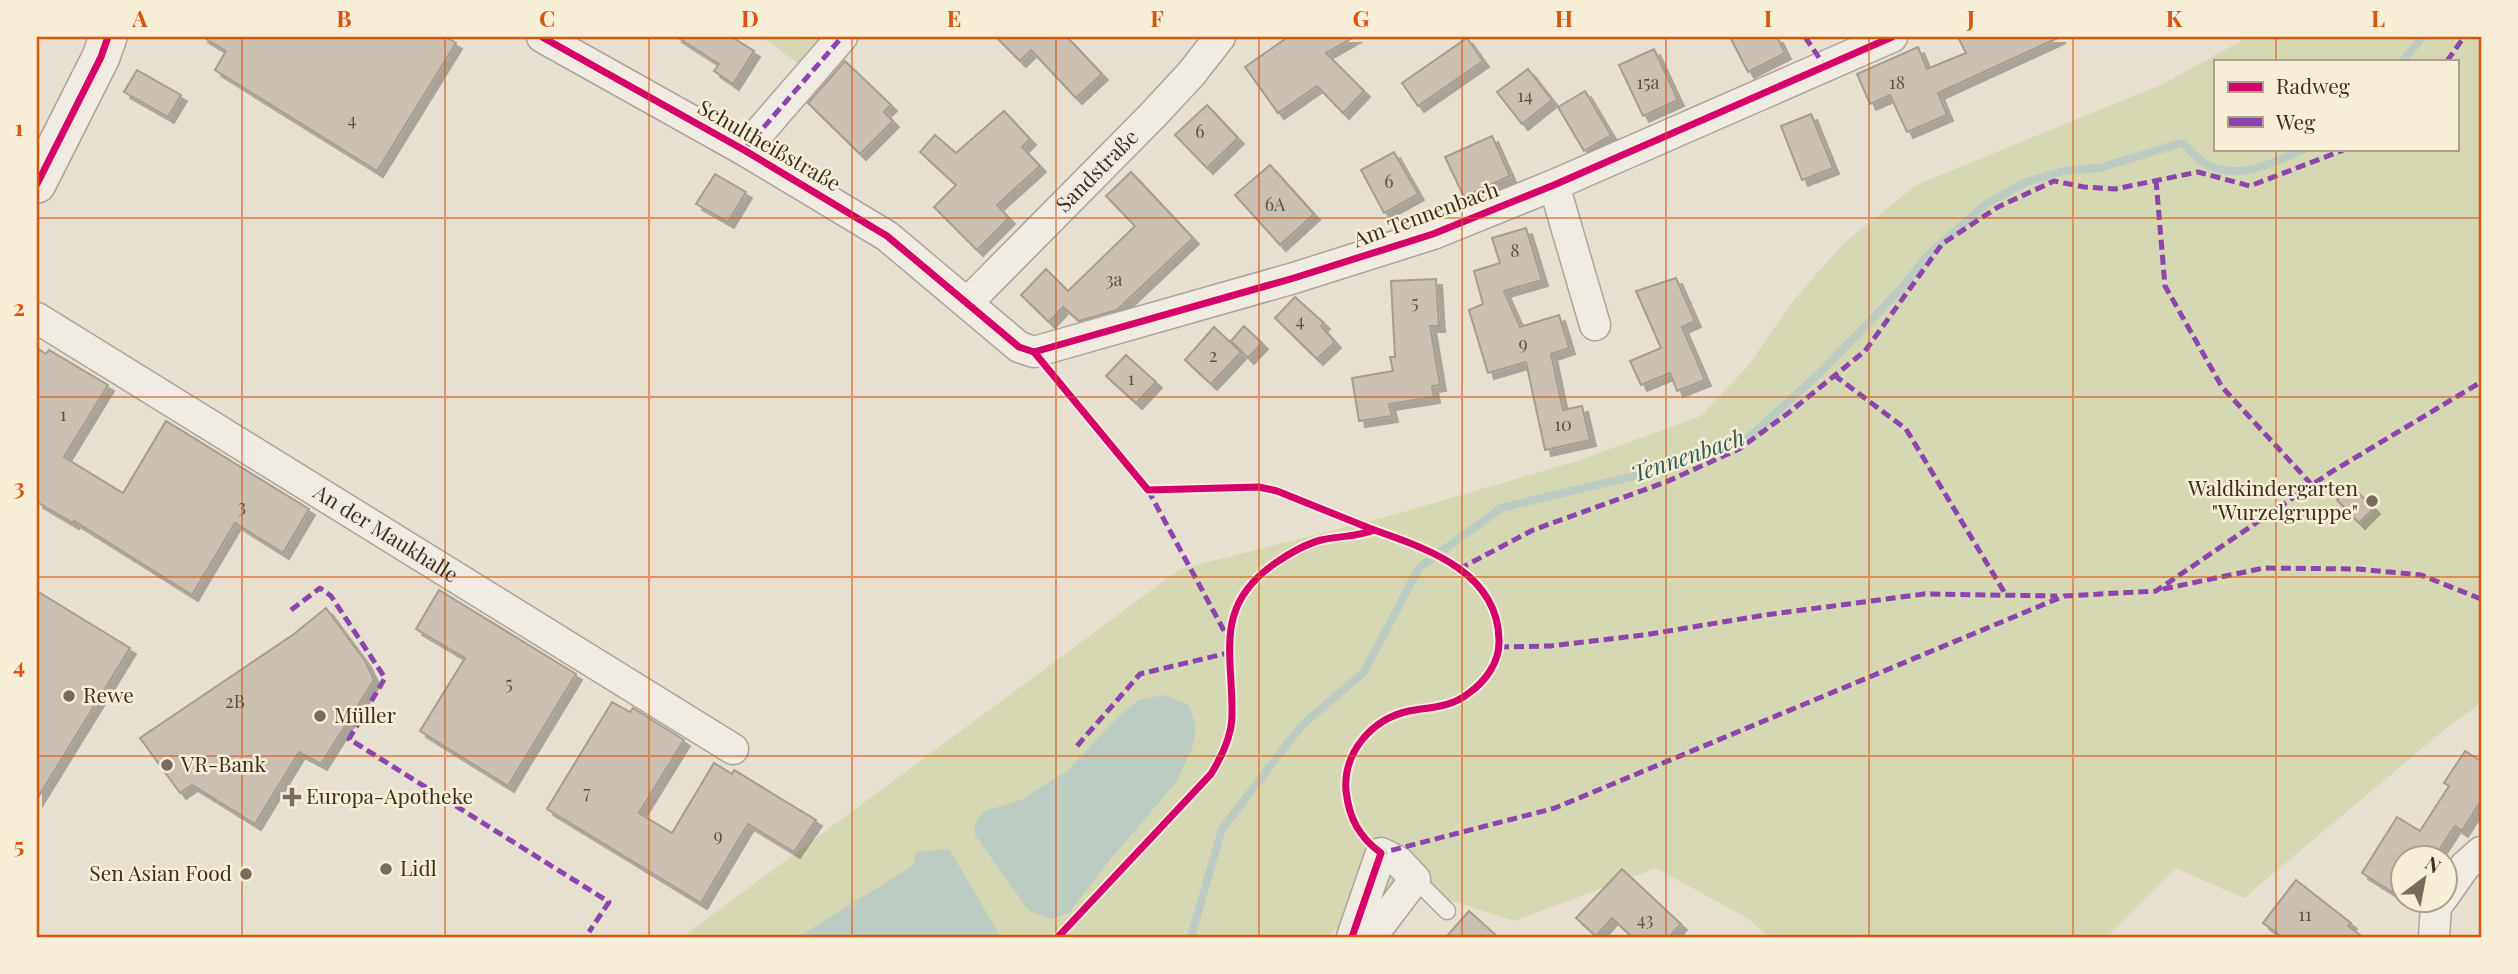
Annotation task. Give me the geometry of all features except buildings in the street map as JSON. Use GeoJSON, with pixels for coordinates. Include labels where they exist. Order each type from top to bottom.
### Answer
{"type":"FeatureCollection","features":[{"type":"Feature","properties":{"kind":"street"},"geometry":{"type":"LineString","coordinates":[[37,184],[102,57],[108,37]]}},
{"type":"Feature","properties":{"kind":"street","name":"Schultheißstraße"},"geometry":{"type":"LineString","coordinates":[[542,37],[744,150],[887,236],[968,302]]}},
{"type":"Feature","properties":{"kind":"street"},"geometry":{"type":"LineString","coordinates":[[744,150],[842,37]]}},
{"type":"Feature","properties":{"kind":"street","name":"Sandstraße"},"geometry":{"type":"LineString","coordinates":[[968,302],[1152,116],[1191,74],[1220,37]]}},
{"type":"Feature","properties":{"kind":"street","name":"Am Tennenbach"},"geometry":{"type":"LineString","coordinates":[[968,302],[1019,347],[1034,352],[1294,278],[1433,234],[1554,185],[1892,37]]}},
{"type":"Feature","properties":{"kind":"street"},"geometry":{"type":"LineString","coordinates":[[1554,185],[1595,325]]}},
{"type":"Feature","properties":{"kind":"street","name":"An der Maukhalle"},"geometry":{"type":"LineString","coordinates":[[37,318],[733,749]]}},
{"type":"Feature","properties":{"kind":"street"},"geometry":{"type":"LineString","coordinates":[[2458,876],[2481,852]]}},
{"type":"Feature","properties":{"kind":"street"},"geometry":{"type":"LineString","coordinates":[[1352,937],[1381,853],[1399,863],[1415,879],[1371,937]]}},
{"type":"Feature","properties":{"kind":"street"},"geometry":{"type":"LineString","coordinates":[[2434,937],[2436,914]]}},
{"type":"Feature","properties":{"kind":"lane"},"geometry":{"type":"LineString","coordinates":[[1415,879],[1447,911]]}},
{"type":"Feature","properties":{"kind":"green space"},"geometry":{"type":"Polygon","coordinates":[[[762,37],[827,37],[802,66],[762,37]]]}},
{"type":"Feature","properties":{"kind":"green space"},"geometry":{"type":"Polygon","coordinates":[[[2248,37],[2481,37],[2481,703],[2444,730],[2244,898],[2176,868],[2107,937],[1769,937],[1747,918],[1656,868],[1514,921],[1397,883],[1326,937],[682,937],[1180,569],[1386,517],[1577,461],[1701,416],[1748,366],[1793,301],[1843,244],[1916,185],[2163,84],[2248,37]]]}},
{"type":"Feature","properties":{"kind":"shaded area"},"geometry":{"type":"Polygon","coordinates":[[[1164,695],[1189,705],[1196,727],[1193,746],[1177,781],[1108,862],[1069,913],[1051,919],[1029,911],[975,835],[975,823],[985,811],[1021,800],[1067,771],[1115,720],[1138,700],[1164,695]]]}},
{"type":"Feature","properties":{"kind":"shaded area"},"geometry":{"type":"Polygon","coordinates":[[[949,849],[1001,937],[798,937],[914,865],[916,852],[949,849]]]}},
{"type":"Feature","properties":{"kind":"waterway","name":"Tennenbach"},"geometry":{"type":"LineString","coordinates":[[2404,60],[2422,37]]}},
{"type":"Feature","properties":{"kind":"waterway","name":"Tennenbach"},"geometry":{"type":"LineString","coordinates":[[1191,937],[1222,829],[1301,726],[1364,672],[1419,568],[1501,508],[1655,471],[1747,439],[1822,371],[1901,289],[1927,256],[1986,204],[2024,183],[2063,171],[2099,168],[2182,143],[2203,162],[2228,171],[2254,169],[2302,150]]}},
{"type":"Feature","properties":{"kind":"marked path"},"geometry":{"type":"LineString","coordinates":[[744,150],[842,37]]}},
{"type":"Feature","properties":{"kind":"marked path"},"geometry":{"type":"LineString","coordinates":[[1805,37],[1824,65]]}},
{"type":"Feature","properties":{"kind":"marked path"},"geometry":{"type":"LineString","coordinates":[[2448,60],[2464,37]]}},
{"type":"Feature","properties":{"kind":"marked path"},"geometry":{"type":"LineString","coordinates":[[1459,569],[1533,530],[1666,482],[1739,449],[1865,351],[1942,244],[1998,207],[2054,181],[2115,189],[2198,172],[2250,186],[2343,150]]}},
{"type":"Feature","properties":{"kind":"marked path"},"geometry":{"type":"LineString","coordinates":[[2156,180],[2165,286],[2222,387],[2312,485]]}},
{"type":"Feature","properties":{"kind":"marked path"},"geometry":{"type":"LineString","coordinates":[[1834,375],[1906,429],[2006,595]]}},
{"type":"Feature","properties":{"kind":"marked path"},"geometry":{"type":"LineString","coordinates":[[1377,851],[1381,853],[1555,808],[2064,596],[2156,591],[2328,474],[2481,382]]}},
{"type":"Feature","properties":{"kind":"marked path"},"geometry":{"type":"LineString","coordinates":[[1148,490],[1228,638]]}},
{"type":"Feature","properties":{"kind":"marked path"},"geometry":{"type":"LineString","coordinates":[[2163,589],[2264,568],[2358,569],[2421,575],[2481,599]]}},
{"type":"Feature","properties":{"kind":"marked path"},"geometry":{"type":"LineString","coordinates":[[291,610],[320,588],[331,596],[385,678],[349,739],[609,902],[589,932]]}},
{"type":"Feature","properties":{"kind":"marked path"},"geometry":{"type":"LineString","coordinates":[[1499,647],[1550,646],[1644,635],[1765,615],[1924,594],[2057,596]]}},
{"type":"Feature","properties":{"kind":"marked path"},"geometry":{"type":"LineString","coordinates":[[1077,746],[1140,674],[1228,653]]}},
{"type":"Feature","properties":{"kind":"cycle path"},"geometry":{"type":"LineString","coordinates":[[37,184],[101,57],[108,37]]}},
{"type":"Feature","properties":{"kind":"cycle path"},"geometry":{"type":"LineString","coordinates":[[542,37],[744,150],[887,236],[1019,347],[1034,352],[1294,278],[1433,234],[1554,185],[1892,37]]}},
{"type":"Feature","properties":{"kind":"cycle path"},"geometry":{"type":"LineString","coordinates":[[1034,352],[1148,490],[1259,487],[1277,491],[1374,530]]}},
{"type":"Feature","properties":{"kind":"cycle path"},"geometry":{"type":"LineString","coordinates":[[1058,937],[1215,767],[1226,746],[1232,723],[1230,632],[1242,597],[1255,580],[1274,564],[1309,544],[1374,530],[1437,555],[1473,580],[1487,597],[1496,617],[1499,648],[1491,670],[1469,693],[1447,704],[1409,711],[1383,721],[1362,739],[1355,751],[1346,777],[1350,810],[1361,833],[1381,853],[1352,937]]}},
{"type":"Feature","properties":{"kind":"place","name":"Waldkindergarten \"Wurzelgruppe\""},"geometry":{"type":"Point","coordinates":[2372,501]}},
{"type":"Feature","properties":{"kind":"place","name":"Rewe"},"geometry":{"type":"Point","coordinates":[69,696]}},
{"type":"Feature","properties":{"kind":"place","name":"Müller"},"geometry":{"type":"Point","coordinates":[320,716]}},
{"type":"Feature","properties":{"kind":"place","name":"VR-Bank"},"geometry":{"type":"Point","coordinates":[167,765]}},
{"type":"Feature","properties":{"kind":"place","name":"Europa-Apotheke"},"geometry":{"type":"Point","coordinates":[292,797]}},
{"type":"Feature","properties":{"kind":"place","name":"Lidl"},"geometry":{"type":"Point","coordinates":[386,869]}},
{"type":"Feature","properties":{"kind":"place","name":"Sen Asian Food"},"geometry":{"type":"Point","coordinates":[246,874]}}]}
